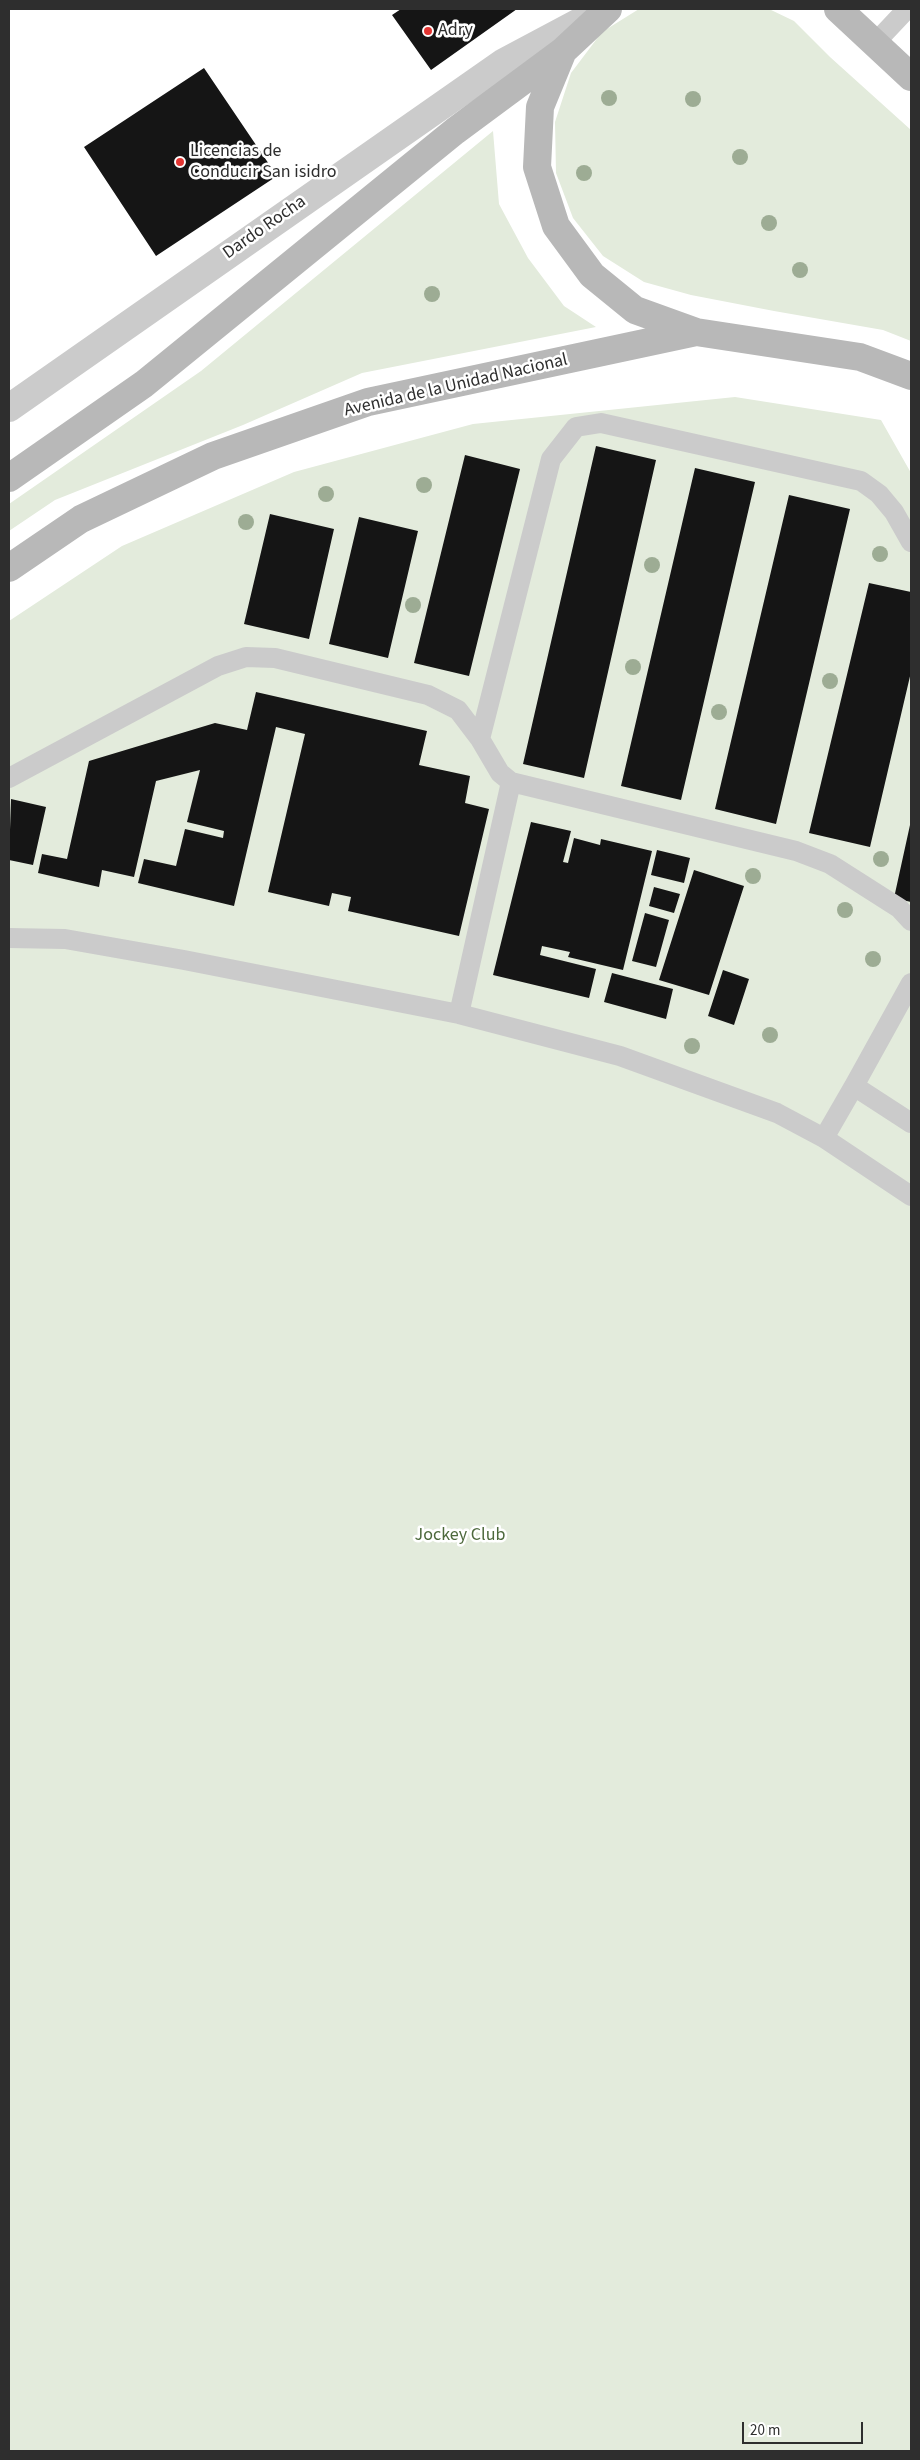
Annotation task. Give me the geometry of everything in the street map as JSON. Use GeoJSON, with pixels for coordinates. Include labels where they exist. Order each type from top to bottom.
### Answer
{"type":"FeatureCollection","features":[{"type":"Feature","properties":{"kind":"main road"},"geometry":{"type":"LineString","coordinates":[[9,478],[144,384],[455,131],[563,51],[608,9]]}},
{"type":"Feature","properties":{"kind":"main road"},"geometry":{"type":"LineString","coordinates":[[846,11],[875,43],[911,77]]}},
{"type":"Feature","properties":{"kind":"main road"},"geometry":{"type":"LineString","coordinates":[[563,51],[540,107],[537,167],[556,226],[592,275],[635,310],[696,332],[860,357],[911,376]]}},
{"type":"Feature","properties":{"kind":"main road","name":"Avenida de la Unidad Nacional"},"geometry":{"type":"LineString","coordinates":[[9,568],[81,519],[213,456],[368,402],[696,332]]}},
{"type":"Feature","properties":{"kind":"street","name":"Dardo Rocha"},"geometry":{"type":"LineString","coordinates":[[9,408],[504,62],[603,9]]}},
{"type":"Feature","properties":{"kind":"lane"},"geometry":{"type":"LineString","coordinates":[[875,43],[907,9]]}},
{"type":"Feature","properties":{"kind":"lane"},"geometry":{"type":"LineString","coordinates":[[480,739],[551,459],[576,427],[601,423],[861,482],[879,494],[894,512],[911,542]]}},
{"type":"Feature","properties":{"kind":"lane"},"geometry":{"type":"LineString","coordinates":[[9,778],[218,666],[246,657],[275,658],[428,694],[458,710],[480,739],[500,773],[511,782],[796,851],[830,864],[899,908],[911,920]]}},
{"type":"Feature","properties":{"kind":"lane"},"geometry":{"type":"LineString","coordinates":[[459,1014],[511,782]]}},
{"type":"Feature","properties":{"kind":"lane"},"geometry":{"type":"LineString","coordinates":[[9,938],[65,939],[459,1014],[620,1056],[777,1112],[824,1138],[911,1196]]}},
{"type":"Feature","properties":{"kind":"lane"},"geometry":{"type":"LineString","coordinates":[[824,1138],[865,1070],[911,983]]}},
{"type":"Feature","properties":{"kind":"lane"},"geometry":{"type":"LineString","coordinates":[[854,1086],[911,1123]]}},
{"type":"Feature","properties":{"kind":"green space"},"geometry":{"type":"Polygon","coordinates":[[[639,9],[769,9],[794,21],[830,57],[911,130],[911,341],[883,330],[691,295],[644,282],[603,256],[573,218],[556,173],[555,122],[571,73],[602,32],[639,9]]]}},
{"type":"Feature","properties":{"kind":"green space"},"geometry":{"type":"Polygon","coordinates":[[[493,131],[499,204],[528,258],[564,306],[596,327],[362,373],[243,425],[55,500],[9,531],[9,504],[201,371],[493,131]]]}},
{"type":"Feature","properties":{"kind":"green space","name":"Jockey Club"},"geometry":{"type":"Polygon","coordinates":[[[735,397],[881,420],[911,473],[911,2451],[9,2451],[9,621],[122,546],[294,472],[473,424],[735,397]]]}},
{"type":"Feature","properties":{"kind":"building","name":"Adry"},"geometry":{"type":"Polygon","coordinates":[[[401,9],[517,9],[431,70],[392,15],[401,9]]]}},
{"type":"Feature","properties":{"kind":"building","name":"Licencias de Conducir San isidro"},"geometry":{"type":"Polygon","coordinates":[[[204,68],[277,176],[156,256],[84,147],[204,68]]]}},
{"type":"Feature","properties":{"kind":"building"},"geometry":{"type":"Polygon","coordinates":[[[596,446],[656,460],[584,778],[523,764],[596,446]]]}},
{"type":"Feature","properties":{"kind":"building"},"geometry":{"type":"Polygon","coordinates":[[[465,455],[520,469],[469,676],[414,663],[465,455]]]}},
{"type":"Feature","properties":{"kind":"building"},"geometry":{"type":"Polygon","coordinates":[[[695,468],[755,482],[681,800],[621,786],[695,468]]]}},
{"type":"Feature","properties":{"kind":"building"},"geometry":{"type":"Polygon","coordinates":[[[789,495],[850,509],[776,824],[715,809],[789,495]]]}},
{"type":"Feature","properties":{"kind":"building"},"geometry":{"type":"Polygon","coordinates":[[[270,514],[334,529],[309,639],[244,624],[270,514]]]}},
{"type":"Feature","properties":{"kind":"building"},"geometry":{"type":"Polygon","coordinates":[[[359,517],[418,531],[388,658],[329,644],[359,517]]]}},
{"type":"Feature","properties":{"kind":"building"},"geometry":{"type":"Polygon","coordinates":[[[869,583],[911,592],[911,672],[870,847],[809,833],[869,583]]]}},
{"type":"Feature","properties":{"kind":"building"},"geometry":{"type":"Polygon","coordinates":[[[256,692],[427,731],[419,765],[470,776],[465,803],[489,809],[459,936],[348,911],[351,897],[332,893],[329,906],[268,892],[305,734],[276,727],[234,906],[138,883],[144,859],[176,866],[185,829],[223,838],[224,831],[187,822],[200,770],[156,781],[134,877],[102,870],[99,887],[38,873],[42,854],[67,859],[89,761],[215,723],[247,730],[256,692]]]}},
{"type":"Feature","properties":{"kind":"building"},"geometry":{"type":"Polygon","coordinates":[[[11,799],[46,807],[33,865],[9,860],[11,799]]]}},
{"type":"Feature","properties":{"kind":"building"},"geometry":{"type":"Polygon","coordinates":[[[531,822],[571,831],[563,862],[568,863],[574,838],[600,845],[601,839],[652,851],[623,970],[568,957],[570,952],[542,946],[540,955],[596,969],[589,998],[493,975],[531,822]]]}},
{"type":"Feature","properties":{"kind":"building"},"geometry":{"type":"Polygon","coordinates":[[[911,825],[911,902],[894,898],[911,825]]]}},
{"type":"Feature","properties":{"kind":"building"},"geometry":{"type":"Polygon","coordinates":[[[657,850],[690,858],[684,883],[651,875],[657,850]]]}},
{"type":"Feature","properties":{"kind":"building"},"geometry":{"type":"Polygon","coordinates":[[[694,870],[744,886],[709,995],[659,980],[694,870]]]}},
{"type":"Feature","properties":{"kind":"building"},"geometry":{"type":"Polygon","coordinates":[[[654,887],[680,894],[674,913],[649,906],[654,887]]]}},
{"type":"Feature","properties":{"kind":"building"},"geometry":{"type":"Polygon","coordinates":[[[645,913],[669,920],[656,967],[632,961],[645,913]]]}},
{"type":"Feature","properties":{"kind":"building"},"geometry":{"type":"Polygon","coordinates":[[[723,970],[749,979],[734,1025],[708,1016],[723,970]]]}},
{"type":"Feature","properties":{"kind":"building"},"geometry":{"type":"Polygon","coordinates":[[[612,973],[673,989],[666,1019],[604,1002],[612,973]]]}},
{"type":"Feature","properties":{"kind":"place","name":"Adry"},"geometry":{"type":"Point","coordinates":[428,31]}},
{"type":"Feature","properties":{"kind":"place","name":"Licencias de Conducir San isidro"},"geometry":{"type":"Point","coordinates":[180,162]}}]}
